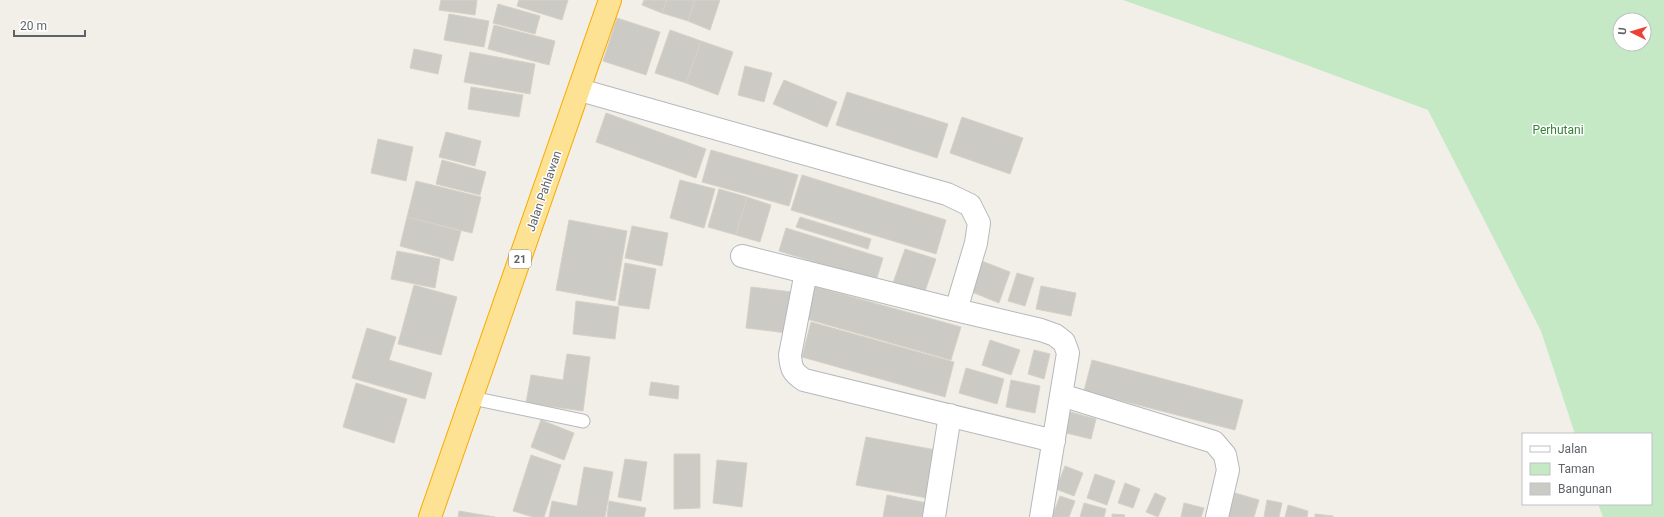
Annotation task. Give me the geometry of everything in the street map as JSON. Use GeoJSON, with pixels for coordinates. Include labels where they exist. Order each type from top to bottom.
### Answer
{"type":"FeatureCollection","features":[{"type":"Feature","properties":{"kind":"highway","name":"Jalan Pahlawan"},"geometry":{"type":"LineString","coordinates":[[430,517],[580,90],[610,0]]}},
{"type":"Feature","properties":{"kind":"street"},"geometry":{"type":"LineString","coordinates":[[580,90],[947,194],[970,206],[979,223],[976,243],[956,310]]}},
{"type":"Feature","properties":{"kind":"street"},"geometry":{"type":"LineString","coordinates":[[742,256],[1041,330],[1055,335],[1064,342],[1068,353],[1041,517]]}},
{"type":"Feature","properties":{"kind":"street"},"geometry":{"type":"LineString","coordinates":[[806,272],[790,355],[791,366],[795,374],[804,380],[1054,441]]}},
{"type":"Feature","properties":{"kind":"street"},"geometry":{"type":"LineString","coordinates":[[1061,395],[1214,442],[1225,455],[1228,470],[1217,517]]}},
{"type":"Feature","properties":{"kind":"street"},"geometry":{"type":"LineString","coordinates":[[937,516],[950,415]]}},
{"type":"Feature","properties":{"kind":"lane"},"geometry":{"type":"LineString","coordinates":[[472,398],[583,422]]}},
{"type":"Feature","properties":{"kind":"green space","name":"Perhutani"},"geometry":{"type":"Polygon","coordinates":[[[1123,0],[1664,0],[1664,517],[1603,517],[1598,505],[1652,505],[1652,433],[1575,433],[1541,331],[1428,110],[1285,57],[1123,0]]]}},
{"type":"Feature","properties":{"kind":"building"},"geometry":{"type":"Polygon","coordinates":[[[441,0],[477,0],[475,15],[439,10],[441,0]]]}},
{"type":"Feature","properties":{"kind":"building"},"geometry":{"type":"Polygon","coordinates":[[[519,0],[568,0],[562,20],[517,6],[519,0]]]}},
{"type":"Feature","properties":{"kind":"building"},"geometry":{"type":"Polygon","coordinates":[[[644,0],[667,0],[662,13],[642,5],[644,0]]]}},
{"type":"Feature","properties":{"kind":"building"},"geometry":{"type":"Polygon","coordinates":[[[667,0],[695,0],[688,21],[662,13],[667,0]]]}},
{"type":"Feature","properties":{"kind":"building"},"geometry":{"type":"Polygon","coordinates":[[[695,0],[720,0],[710,30],[688,21],[695,0]]]}},
{"type":"Feature","properties":{"kind":"building"},"geometry":{"type":"Polygon","coordinates":[[[498,4],[540,16],[535,34],[493,23],[498,4]]]}},
{"type":"Feature","properties":{"kind":"building"},"geometry":{"type":"Polygon","coordinates":[[[449,14],[489,21],[484,47],[444,40],[449,14]]]}},
{"type":"Feature","properties":{"kind":"building"},"geometry":{"type":"Polygon","coordinates":[[[617,18],[660,32],[646,75],[603,61],[617,18]]]}},
{"type":"Feature","properties":{"kind":"building"},"geometry":{"type":"Polygon","coordinates":[[[494,25],[555,41],[549,65],[488,49],[494,25]]]}},
{"type":"Feature","properties":{"kind":"building"},"geometry":{"type":"Polygon","coordinates":[[[670,30],[701,41],[686,83],[655,73],[670,30]]]}},
{"type":"Feature","properties":{"kind":"building"},"geometry":{"type":"Polygon","coordinates":[[[701,41],[733,52],[718,95],[686,83],[701,41]]]}},
{"type":"Feature","properties":{"kind":"building"},"geometry":{"type":"Polygon","coordinates":[[[414,49],[442,55],[438,74],[410,68],[414,49]]]}},
{"type":"Feature","properties":{"kind":"building"},"geometry":{"type":"Polygon","coordinates":[[[470,52],[535,64],[530,94],[464,82],[470,52]]]}},
{"type":"Feature","properties":{"kind":"building"},"geometry":{"type":"Polygon","coordinates":[[[745,66],[772,73],[764,102],[738,95],[745,66]]]}},
{"type":"Feature","properties":{"kind":"building"},"geometry":{"type":"Polygon","coordinates":[[[784,80],[837,102],[827,127],[773,104],[784,80]]]}},
{"type":"Feature","properties":{"kind":"building"},"geometry":{"type":"Polygon","coordinates":[[[471,87],[523,95],[519,117],[468,109],[471,87]]]}},
{"type":"Feature","properties":{"kind":"building"},"geometry":{"type":"Polygon","coordinates":[[[847,92],[948,124],[937,158],[836,125],[847,92]]]}},
{"type":"Feature","properties":{"kind":"building"},"geometry":{"type":"Polygon","coordinates":[[[606,113],[706,149],[696,178],[596,142],[606,113]]]}},
{"type":"Feature","properties":{"kind":"building"},"geometry":{"type":"Polygon","coordinates":[[[962,117],[1023,138],[1010,174],[950,153],[962,117]]]}},
{"type":"Feature","properties":{"kind":"building"},"geometry":{"type":"Polygon","coordinates":[[[446,132],[481,141],[475,166],[439,157],[446,132]]]}},
{"type":"Feature","properties":{"kind":"building"},"geometry":{"type":"Polygon","coordinates":[[[378,139],[413,147],[406,181],[371,173],[378,139]]]}},
{"type":"Feature","properties":{"kind":"building"},"geometry":{"type":"Polygon","coordinates":[[[711,150],[798,175],[789,206],[702,182],[711,150]]]}},
{"type":"Feature","properties":{"kind":"building"},"geometry":{"type":"Polygon","coordinates":[[[442,160],[486,172],[480,195],[436,184],[442,160]]]}},
{"type":"Feature","properties":{"kind":"building"},"geometry":{"type":"Polygon","coordinates":[[[802,175],[946,220],[936,254],[791,210],[802,175]]]}},
{"type":"Feature","properties":{"kind":"building"},"geometry":{"type":"Polygon","coordinates":[[[680,180],[715,189],[704,228],[670,218],[680,180]]]}},
{"type":"Feature","properties":{"kind":"building"},"geometry":{"type":"Polygon","coordinates":[[[416,181],[481,197],[472,233],[407,217],[416,181]]]}},
{"type":"Feature","properties":{"kind":"building"},"geometry":{"type":"Polygon","coordinates":[[[719,189],[747,197],[736,235],[708,227],[719,189]]]}},
{"type":"Feature","properties":{"kind":"building"},"geometry":{"type":"Polygon","coordinates":[[[747,197],[771,205],[760,242],[736,235],[747,197]]]}},
{"type":"Feature","properties":{"kind":"building"},"geometry":{"type":"Polygon","coordinates":[[[407,217],[461,231],[453,261],[400,246],[407,217]]]}},
{"type":"Feature","properties":{"kind":"building"},"geometry":{"type":"Polygon","coordinates":[[[800,217],[871,239],[868,249],[796,227],[800,217]]]}},
{"type":"Feature","properties":{"kind":"building"},"geometry":{"type":"Polygon","coordinates":[[[569,220],[627,231],[615,301],[556,290],[569,220]]]}},
{"type":"Feature","properties":{"kind":"building"},"geometry":{"type":"Polygon","coordinates":[[[632,226],[668,233],[662,266],[625,258],[632,226]]]}},
{"type":"Feature","properties":{"kind":"building"},"geometry":{"type":"Polygon","coordinates":[[[786,228],[883,258],[876,281],[779,251],[786,228]]]}},
{"type":"Feature","properties":{"kind":"building"},"geometry":{"type":"Polygon","coordinates":[[[905,249],[936,259],[924,294],[893,283],[905,249]]]}},
{"type":"Feature","properties":{"kind":"building"},"geometry":{"type":"Polygon","coordinates":[[[397,251],[440,259],[435,288],[391,279],[397,251]]]}},
{"type":"Feature","properties":{"kind":"building"},"geometry":{"type":"Polygon","coordinates":[[[979,260],[1010,272],[999,303],[967,290],[979,260]]]}},
{"type":"Feature","properties":{"kind":"building"},"geometry":{"type":"Polygon","coordinates":[[[625,263],[656,269],[649,309],[618,305],[625,263]]]}},
{"type":"Feature","properties":{"kind":"building"},"geometry":{"type":"Polygon","coordinates":[[[1017,273],[1034,278],[1025,306],[1008,301],[1017,273]]]}},
{"type":"Feature","properties":{"kind":"building"},"geometry":{"type":"Polygon","coordinates":[[[414,285],[457,297],[441,355],[398,344],[414,285]]]}},
{"type":"Feature","properties":{"kind":"building"},"geometry":{"type":"Polygon","coordinates":[[[809,285],[961,327],[951,360],[800,317],[809,285]]]}},
{"type":"Feature","properties":{"kind":"building"},"geometry":{"type":"Polygon","coordinates":[[[1041,286],[1076,293],[1071,316],[1036,309],[1041,286]]]}},
{"type":"Feature","properties":{"kind":"building"},"geometry":{"type":"Polygon","coordinates":[[[751,287],[792,292],[787,333],[746,328],[751,287]]]}},
{"type":"Feature","properties":{"kind":"building"},"geometry":{"type":"Polygon","coordinates":[[[576,301],[619,307],[615,339],[573,334],[576,301]]]}},
{"type":"Feature","properties":{"kind":"building"},"geometry":{"type":"Polygon","coordinates":[[[811,322],[954,362],[945,397],[802,357],[811,322]]]}},
{"type":"Feature","properties":{"kind":"building"},"geometry":{"type":"Polygon","coordinates":[[[367,328],[396,337],[389,360],[432,373],[425,399],[352,378],[367,328]]]}},
{"type":"Feature","properties":{"kind":"building"},"geometry":{"type":"Polygon","coordinates":[[[990,340],[1020,350],[1011,375],[982,365],[990,340]]]}},
{"type":"Feature","properties":{"kind":"building"},"geometry":{"type":"Polygon","coordinates":[[[1034,350],[1050,354],[1044,379],[1028,374],[1034,350]]]}},
{"type":"Feature","properties":{"kind":"building"},"geometry":{"type":"Polygon","coordinates":[[[567,354],[590,357],[583,411],[526,403],[531,375],[563,380],[567,354]]]}},
{"type":"Feature","properties":{"kind":"building"},"geometry":{"type":"Polygon","coordinates":[[[1092,360],[1243,400],[1235,430],[1084,391],[1092,360]]]}},
{"type":"Feature","properties":{"kind":"building"},"geometry":{"type":"Polygon","coordinates":[[[966,368],[1004,379],[997,404],[959,393],[966,368]]]}},
{"type":"Feature","properties":{"kind":"building"},"geometry":{"type":"Polygon","coordinates":[[[1011,380],[1040,386],[1035,413],[1006,407],[1011,380]]]}},
{"type":"Feature","properties":{"kind":"building"},"geometry":{"type":"Polygon","coordinates":[[[651,382],[679,386],[678,399],[649,395],[651,382]]]}},
{"type":"Feature","properties":{"kind":"building"},"geometry":{"type":"Polygon","coordinates":[[[356,383],[407,399],[394,443],[343,427],[356,383]]]}},
{"type":"Feature","properties":{"kind":"building"},"geometry":{"type":"Polygon","coordinates":[[[1063,410],[1096,419],[1091,439],[1058,431],[1063,410]]]}},
{"type":"Feature","properties":{"kind":"building"},"geometry":{"type":"Polygon","coordinates":[[[541,420],[574,433],[564,460],[531,447],[541,420]]]}},
{"type":"Feature","properties":{"kind":"building"},"geometry":{"type":"Polygon","coordinates":[[[866,437],[936,450],[927,498],[856,485],[866,437]]]}},
{"type":"Feature","properties":{"kind":"building"},"geometry":{"type":"Polygon","coordinates":[[[674,454],[700,454],[700,508],[674,509],[674,454]]]}},
{"type":"Feature","properties":{"kind":"building"},"geometry":{"type":"Polygon","coordinates":[[[531,455],[561,465],[544,517],[533,517],[513,511],[531,455]]]}},
{"type":"Feature","properties":{"kind":"building"},"geometry":{"type":"Polygon","coordinates":[[[625,459],[647,462],[641,501],[618,497],[625,459]]]}},
{"type":"Feature","properties":{"kind":"building"},"geometry":{"type":"Polygon","coordinates":[[[717,460],[747,463],[742,507],[713,503],[717,460]]]}},
{"type":"Feature","properties":{"kind":"building"},"geometry":{"type":"Polygon","coordinates":[[[1065,466],[1083,473],[1074,496],[1056,489],[1065,466]]]}},
{"type":"Feature","properties":{"kind":"building"},"geometry":{"type":"Polygon","coordinates":[[[584,467],[613,472],[605,517],[549,517],[552,501],[577,506],[584,467]]]}},
{"type":"Feature","properties":{"kind":"building"},"geometry":{"type":"Polygon","coordinates":[[[1095,474],[1115,481],[1107,505],[1087,498],[1095,474]]]}},
{"type":"Feature","properties":{"kind":"building"},"geometry":{"type":"Polygon","coordinates":[[[1125,483],[1140,489],[1133,508],[1118,503],[1125,483]]]}},
{"type":"Feature","properties":{"kind":"building"},"geometry":{"type":"Polygon","coordinates":[[[1155,493],[1166,498],[1158,517],[1146,512],[1155,493]]]}},
{"type":"Feature","properties":{"kind":"building"},"geometry":{"type":"Polygon","coordinates":[[[1235,493],[1259,500],[1254,517],[1228,517],[1235,493]]]}},
{"type":"Feature","properties":{"kind":"building"},"geometry":{"type":"Polygon","coordinates":[[[887,495],[927,503],[924,517],[883,517],[887,495]]]}},
{"type":"Feature","properties":{"kind":"building"},"geometry":{"type":"Polygon","coordinates":[[[1060,496],[1075,501],[1069,517],[1052,517],[1060,496]]]}},
{"type":"Feature","properties":{"kind":"building"},"geometry":{"type":"Polygon","coordinates":[[[1267,500],[1282,503],[1279,517],[1264,517],[1267,500]]]}},
{"type":"Feature","properties":{"kind":"building"},"geometry":{"type":"Polygon","coordinates":[[[609,501],[646,508],[644,517],[607,517],[609,501]]]}},
{"type":"Feature","properties":{"kind":"building"},"geometry":{"type":"Polygon","coordinates":[[[1084,503],[1106,509],[1104,517],[1080,517],[1084,503]]]}},
{"type":"Feature","properties":{"kind":"building"},"geometry":{"type":"Polygon","coordinates":[[[1184,503],[1204,508],[1201,517],[1181,517],[1184,503]]]}},
{"type":"Feature","properties":{"kind":"building"},"geometry":{"type":"Polygon","coordinates":[[[1288,505],[1308,511],[1307,517],[1285,517],[1288,505]]]}},
{"type":"Feature","properties":{"kind":"building"},"geometry":{"type":"Polygon","coordinates":[[[459,511],[495,517],[458,517],[459,511]]]}},
{"type":"Feature","properties":{"kind":"building"},"geometry":{"type":"Polygon","coordinates":[[[1112,514],[1125,515],[1124,517],[1112,517],[1112,514]]]}},
{"type":"Feature","properties":{"kind":"building"},"geometry":{"type":"Polygon","coordinates":[[[1315,514],[1333,516],[1333,517],[1315,517],[1315,514]]]}}]}
